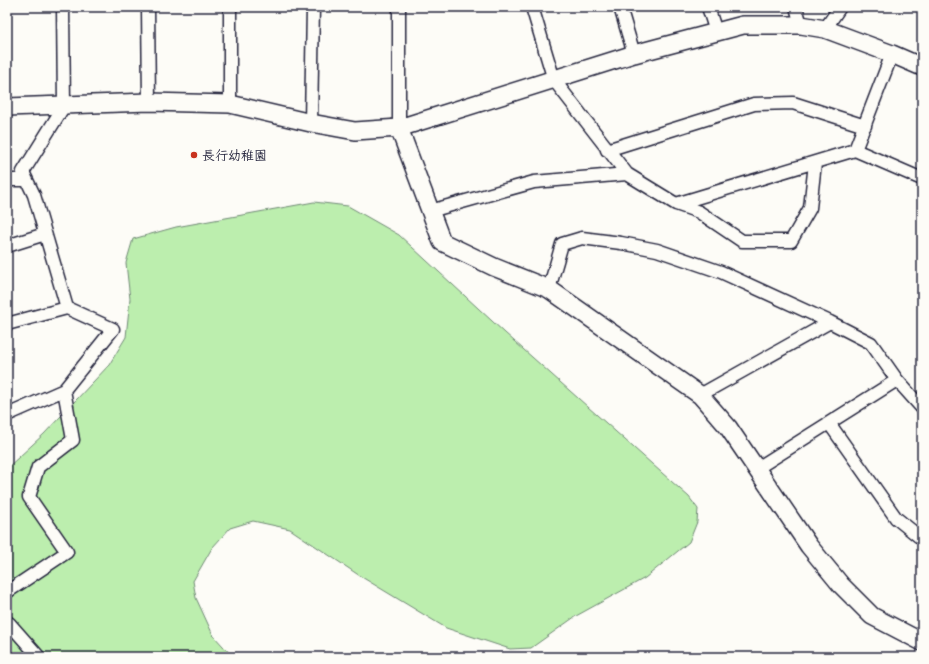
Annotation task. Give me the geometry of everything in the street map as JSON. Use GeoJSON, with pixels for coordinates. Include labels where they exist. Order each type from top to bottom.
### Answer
{"type":"FeatureCollection","features":[{"type":"Feature","properties":{"kind":"street"},"geometry":{"type":"LineString","coordinates":[[63,7],[64,106],[23,172],[34,195],[67,308]]}},
{"type":"Feature","properties":{"kind":"street"},"geometry":{"type":"LineString","coordinates":[[148,7],[149,102]]}},
{"type":"Feature","properties":{"kind":"street"},"geometry":{"type":"LineString","coordinates":[[230,7],[230,104]]}},
{"type":"Feature","properties":{"kind":"street"},"geometry":{"type":"LineString","coordinates":[[311,123],[313,7]]}},
{"type":"Feature","properties":{"kind":"street"},"geometry":{"type":"LineString","coordinates":[[399,7],[399,128],[442,242],[494,267],[549,289],[700,396],[728,427],[809,546],[841,585],[872,616],[922,642]]}},
{"type":"Feature","properties":{"kind":"street"},"geometry":{"type":"LineString","coordinates":[[532,7],[554,80],[627,174],[676,204],[699,212],[742,242],[791,241],[810,208],[815,163]]}},
{"type":"Feature","properties":{"kind":"street"},"geometry":{"type":"LineString","coordinates":[[620,7],[634,54]]}},
{"type":"Feature","properties":{"kind":"street"},"geometry":{"type":"LineString","coordinates":[[708,7],[716,32]]}},
{"type":"Feature","properties":{"kind":"street"},"geometry":{"type":"LineString","coordinates":[[796,7],[801,25]]}},
{"type":"Feature","properties":{"kind":"street"},"geometry":{"type":"LineString","coordinates":[[825,29],[840,7]]}},
{"type":"Feature","properties":{"kind":"street"},"geometry":{"type":"LineString","coordinates":[[7,107],[149,102],[230,104],[311,123],[355,131],[399,128],[634,54],[743,25],[801,25],[825,29],[922,67]]}},
{"type":"Feature","properties":{"kind":"street"},"geometry":{"type":"LineString","coordinates":[[855,150],[892,54]]}},
{"type":"Feature","properties":{"kind":"street"},"geometry":{"type":"LineString","coordinates":[[607,150],[754,104],[793,103],[865,126]]}},
{"type":"Feature","properties":{"kind":"street"},"geometry":{"type":"LineString","coordinates":[[676,204],[855,150],[922,179]]}},
{"type":"Feature","properties":{"kind":"street"},"geometry":{"type":"LineString","coordinates":[[430,211],[534,182],[627,174]]}},
{"type":"Feature","properties":{"kind":"street"},"geometry":{"type":"LineString","coordinates":[[7,180],[26,180]]}},
{"type":"Feature","properties":{"kind":"street"},"geometry":{"type":"LineString","coordinates":[[7,246],[45,234]]}},
{"type":"Feature","properties":{"kind":"street"},"geometry":{"type":"LineString","coordinates":[[549,289],[562,244],[582,238],[657,250],[721,272],[830,322],[871,343],[897,380],[922,408]]}},
{"type":"Feature","properties":{"kind":"street"},"geometry":{"type":"LineString","coordinates":[[7,324],[67,308],[113,328],[64,390],[7,415]]}},
{"type":"Feature","properties":{"kind":"street"},"geometry":{"type":"LineString","coordinates":[[700,396],[830,322]]}},
{"type":"Feature","properties":{"kind":"street"},"geometry":{"type":"LineString","coordinates":[[756,469],[897,380]]}},
{"type":"Feature","properties":{"kind":"street"},"geometry":{"type":"LineString","coordinates":[[7,592],[67,552],[29,497],[38,467],[73,440],[64,390]]}},
{"type":"Feature","properties":{"kind":"street"},"geometry":{"type":"LineString","coordinates":[[828,423],[896,518],[922,539]]}},
{"type":"Feature","properties":{"kind":"street"},"geometry":{"type":"LineString","coordinates":[[8,622],[39,657]]}},
{"type":"Feature","properties":{"kind":"green space"},"geometry":{"type":"Polygon","coordinates":[[[314,202],[348,206],[399,235],[505,333],[689,497],[698,509],[697,522],[689,542],[645,578],[576,616],[531,648],[510,649],[446,628],[360,576],[290,529],[253,521],[230,528],[212,548],[193,581],[196,598],[213,635],[233,657],[7,657],[7,468],[44,434],[109,365],[126,337],[130,299],[126,263],[133,239],[176,227],[314,202]]]}},
{"type":"Feature","properties":{"kind":"place","name":"長行幼稚園"},"geometry":{"type":"Point","coordinates":[194,155]}}]}
